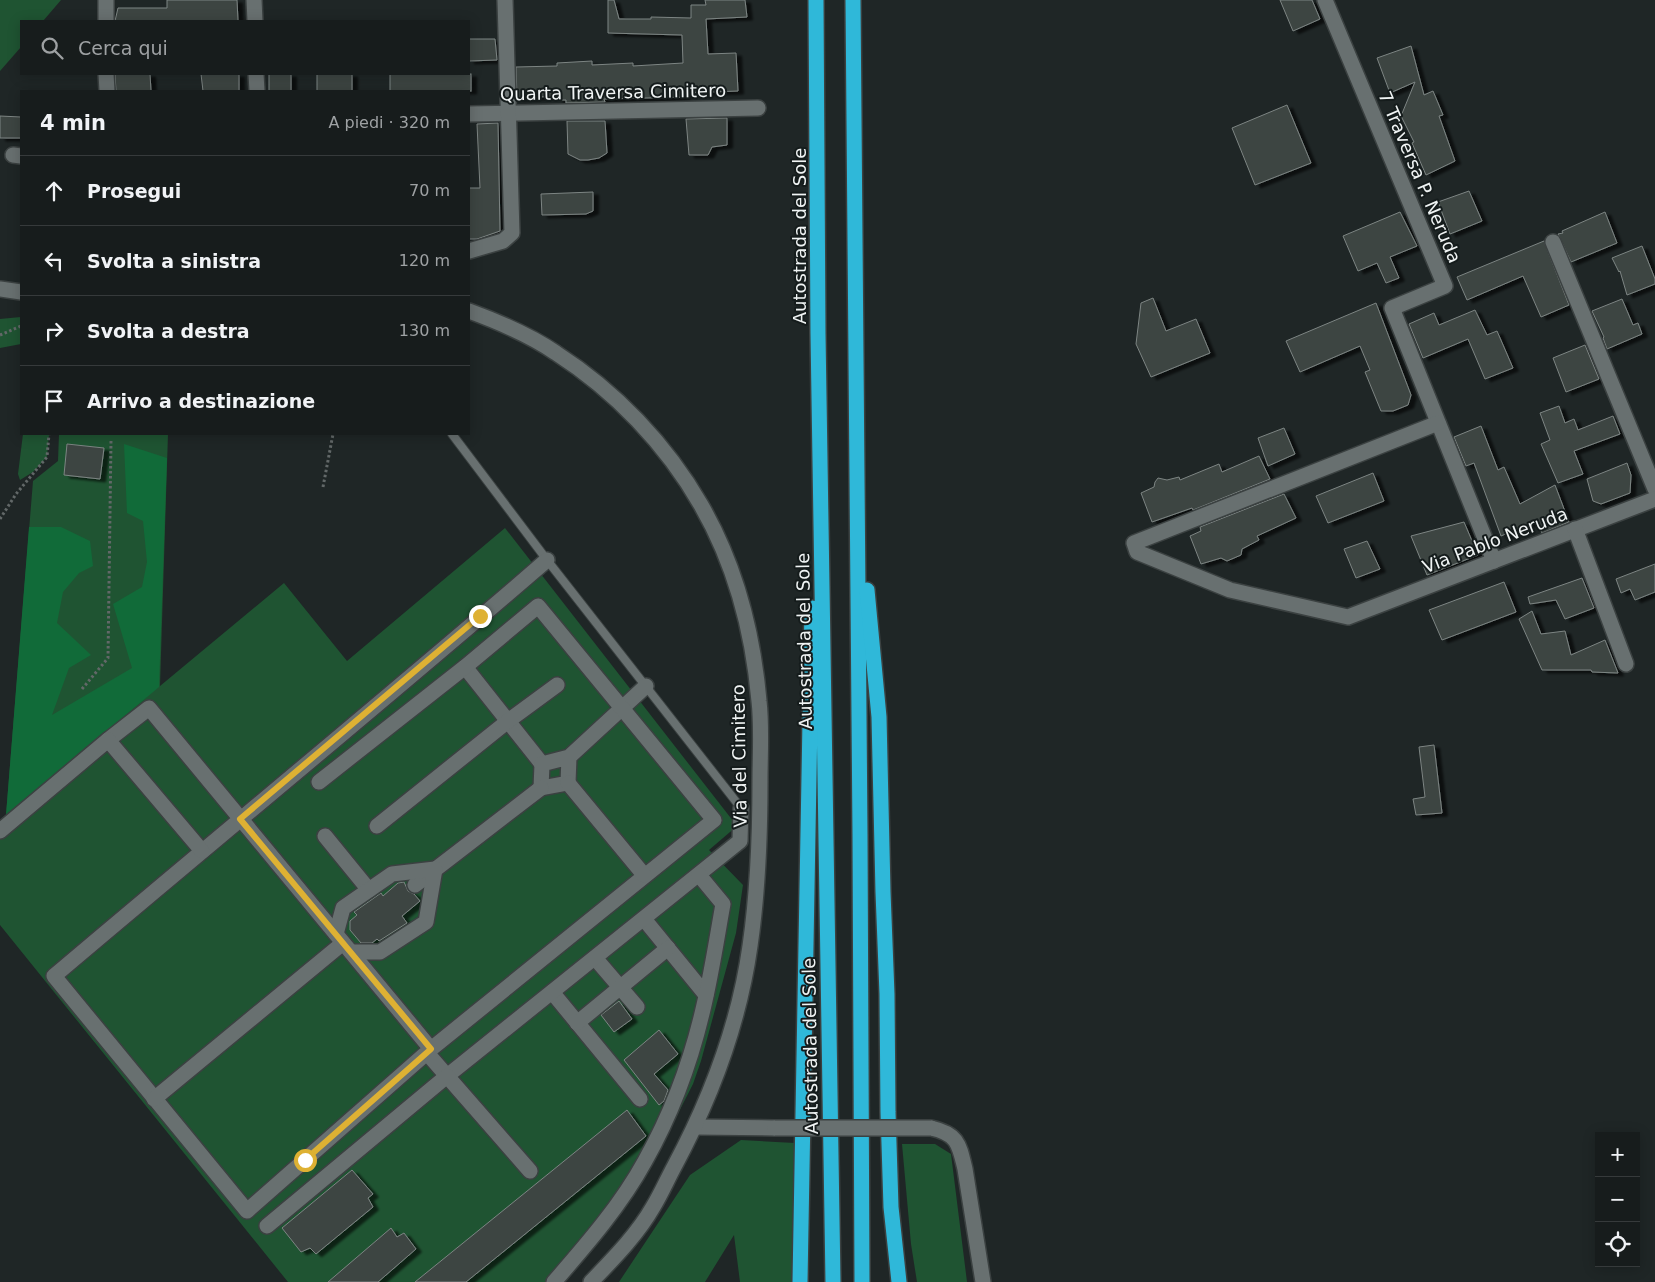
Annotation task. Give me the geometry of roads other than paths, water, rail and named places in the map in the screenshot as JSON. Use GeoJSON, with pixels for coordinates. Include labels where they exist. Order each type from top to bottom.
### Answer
{"type":"FeatureCollection","features":[{"type":"Feature","properties":{"kind":"highway","name":"Autostrada del Sole"},"geometry":{"type":"LineString","coordinates":[[816,0],[818,334],[833,1282]]}},
{"type":"Feature","properties":{"kind":"highway"},"geometry":{"type":"LineString","coordinates":[[852,0],[862,1282]]}},
{"type":"Feature","properties":{"kind":"highway"},"geometry":{"type":"LineString","coordinates":[[800,1282],[818,334]]}},
{"type":"Feature","properties":{"kind":"highway"},"geometry":{"type":"LineString","coordinates":[[857,493],[879,717],[891,1207],[899,1282]]}},
{"type":"Feature","properties":{"kind":"street"},"geometry":{"type":"LineString","coordinates":[[106,0],[106,20]]}},
{"type":"Feature","properties":{"kind":"street"},"geometry":{"type":"LineString","coordinates":[[254,0],[255,20]]}},
{"type":"Feature","properties":{"kind":"street"},"geometry":{"type":"LineString","coordinates":[[470,252],[503,241],[512,233],[505,0]]}},
{"type":"Feature","properties":{"kind":"street","name":"7 Traversa P. Neruda"},"geometry":{"type":"LineString","coordinates":[[1325,0],[1445,286],[1392,308],[1494,561]]}},
{"type":"Feature","properties":{"kind":"street"},"geometry":{"type":"LineString","coordinates":[[106,75],[107,90]]}},
{"type":"Feature","properties":{"kind":"street"},"geometry":{"type":"LineString","coordinates":[[256,75],[257,90]]}},
{"type":"Feature","properties":{"kind":"street","name":"Quarta Traversa Cimitero"},"geometry":{"type":"LineString","coordinates":[[470,114],[758,108]]}},
{"type":"Feature","properties":{"kind":"street"},"geometry":{"type":"LineString","coordinates":[[1553,242],[1655,489]]}},
{"type":"Feature","properties":{"kind":"street"},"geometry":{"type":"LineString","coordinates":[[0,289],[20,292]]}},
{"type":"Feature","properties":{"kind":"street"},"geometry":{"type":"LineString","coordinates":[[0,301],[20,298]]}},
{"type":"Feature","properties":{"kind":"street","name":"Via del Cimitero"},"geometry":{"type":"LineString","coordinates":[[470,311],[501,323],[555,352],[595,382],[640,422],[675,464],[701,505],[722,548],[740,595],[751,644],[760,702],[760,832],[750,948],[741,998],[726,1049],[695,1127],[652,1209],[618,1254],[591,1282]]}},
{"type":"Feature","properties":{"kind":"street","name":"Via Pablo Neruda"},"geometry":{"type":"LineString","coordinates":[[1438,424],[1134,544],[1137,552],[1230,590],[1348,617],[1655,499]]}},
{"type":"Feature","properties":{"kind":"street"},"geometry":{"type":"LineString","coordinates":[[1575,529],[1626,664]]}},
{"type":"Feature","properties":{"kind":"street"},"geometry":{"type":"LineString","coordinates":[[319,782],[465,667],[538,606],[714,820],[429,1051],[247,1211],[54,976],[547,560]]}},
{"type":"Feature","properties":{"kind":"street"},"geometry":{"type":"LineString","coordinates":[[465,667],[542,764],[541,788]]}},
{"type":"Feature","properties":{"kind":"street"},"geometry":{"type":"LineString","coordinates":[[377,826],[508,720],[557,685]]}},
{"type":"Feature","properties":{"kind":"street"},"geometry":{"type":"LineString","coordinates":[[542,764],[569,757],[646,686]]}},
{"type":"Feature","properties":{"kind":"street"},"geometry":{"type":"LineString","coordinates":[[0,831],[149,708],[343,943],[447,1076],[530,1171]]}},
{"type":"Feature","properties":{"kind":"street"},"geometry":{"type":"LineString","coordinates":[[108,740],[202,851]]}},
{"type":"Feature","properties":{"kind":"street"},"geometry":{"type":"LineString","coordinates":[[569,757],[568,783],[644,875]]}},
{"type":"Feature","properties":{"kind":"street"},"geometry":{"type":"LineString","coordinates":[[415,885],[541,788],[568,783]]}},
{"type":"Feature","properties":{"kind":"street"},"geometry":{"type":"LineString","coordinates":[[267,1226],[447,1076],[740,841],[741,808]]}},
{"type":"Feature","properties":{"kind":"street"},"geometry":{"type":"LineString","coordinates":[[326,836],[369,890]]}},
{"type":"Feature","properties":{"kind":"street"},"geometry":{"type":"LineString","coordinates":[[343,943],[380,952],[426,922],[435,869]]}},
{"type":"Feature","properties":{"kind":"street"},"geometry":{"type":"LineString","coordinates":[[343,943],[343,908],[392,874],[435,869]]}},
{"type":"Feature","properties":{"kind":"street"},"geometry":{"type":"LineString","coordinates":[[554,1282],[608,1218],[645,1161],[672,1104],[690,1057],[706,995],[723,904],[699,875]]}},
{"type":"Feature","properties":{"kind":"street"},"geometry":{"type":"LineString","coordinates":[[644,919],[706,995]]}},
{"type":"Feature","properties":{"kind":"street"},"geometry":{"type":"LineString","coordinates":[[154,1099],[343,943]]}},
{"type":"Feature","properties":{"kind":"street"},"geometry":{"type":"LineString","coordinates":[[577,1023],[668,948]]}},
{"type":"Feature","properties":{"kind":"street"},"geometry":{"type":"LineString","coordinates":[[595,958],[637,1007]]}},
{"type":"Feature","properties":{"kind":"street"},"geometry":{"type":"LineString","coordinates":[[552,992],[640,1099]]}},
{"type":"Feature","properties":{"kind":"street"},"geometry":{"type":"LineString","coordinates":[[695,1127],[931,1128],[944,1131],[953,1137],[961,1152],[983,1282]]}},
{"type":"Feature","properties":{"kind":"lane","name":"Via del Cimitero"},"geometry":{"type":"LineString","coordinates":[[453,435],[547,560],[741,808]]}}]}
